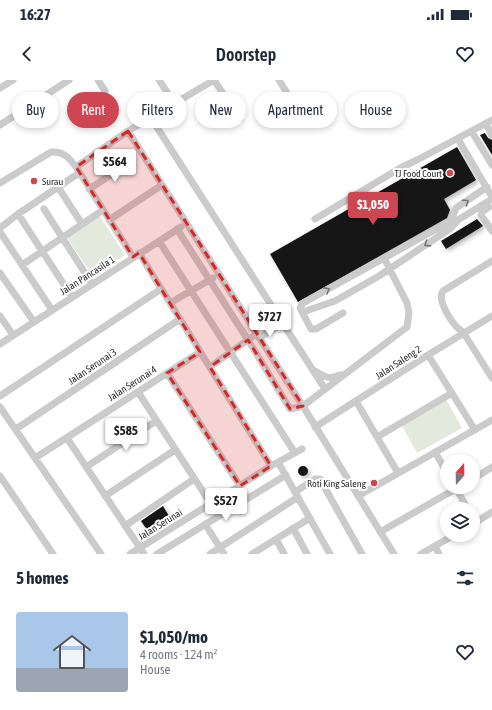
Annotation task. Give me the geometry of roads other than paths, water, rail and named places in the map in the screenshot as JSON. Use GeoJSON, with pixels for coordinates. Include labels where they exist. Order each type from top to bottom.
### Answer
{"type":"FeatureCollection","features":[{"type":"Feature","properties":{"kind":"street"},"geometry":{"type":"LineString","coordinates":[[0,88],[12,80]]}},
{"type":"Feature","properties":{"kind":"street"},"geometry":{"type":"LineString","coordinates":[[0,125],[69,80]]}},
{"type":"Feature","properties":{"kind":"street"},"geometry":{"type":"LineString","coordinates":[[98,80],[105,90]]}},
{"type":"Feature","properties":{"kind":"street"},"geometry":{"type":"LineString","coordinates":[[159,80],[167,92]]}},
{"type":"Feature","properties":{"kind":"street"},"geometry":{"type":"LineString","coordinates":[[187,97],[214,80],[222,92]]}},
{"type":"Feature","properties":{"kind":"street"},"geometry":{"type":"LineString","coordinates":[[278,80],[286,92]]}},
{"type":"Feature","properties":{"kind":"street"},"geometry":{"type":"LineString","coordinates":[[315,219],[402,167],[489,122],[492,135]]}},
{"type":"Feature","properties":{"kind":"street"},"geometry":{"type":"LineString","coordinates":[[0,228],[58,187],[77,170],[133,128]]}},
{"type":"Feature","properties":{"kind":"street"},"geometry":{"type":"LineString","coordinates":[[157,128],[325,389]]}},
{"type":"Feature","properties":{"kind":"street"},"geometry":{"type":"LineString","coordinates":[[128,131],[316,427],[394,554]]}},
{"type":"Feature","properties":{"kind":"street"},"geometry":{"type":"LineString","coordinates":[[472,132],[492,165]]}},
{"type":"Feature","properties":{"kind":"street"},"geometry":{"type":"LineString","coordinates":[[343,313],[316,329],[309,328],[300,308],[303,303],[455,220],[492,198],[458,139]]}},
{"type":"Feature","properties":{"kind":"street"},"geometry":{"type":"LineString","coordinates":[[0,183],[51,152],[58,151],[65,154],[109,220],[161,289],[271,466]]}},
{"type":"Feature","properties":{"kind":"street"},"geometry":{"type":"LineString","coordinates":[[89,189],[131,162]]}},
{"type":"Feature","properties":{"kind":"street"},"geometry":{"type":"LineString","coordinates":[[109,220],[162,185]]}},
{"type":"Feature","properties":{"kind":"street"},"geometry":{"type":"LineString","coordinates":[[58,187],[82,224]]}},
{"type":"Feature","properties":{"kind":"street"},"geometry":{"type":"LineString","coordinates":[[303,312],[335,301],[389,269],[451,228],[455,220],[456,208],[487,187]]}},
{"type":"Feature","properties":{"kind":"street"},"geometry":{"type":"LineString","coordinates":[[492,205],[482,212],[481,215],[492,231]]}},
{"type":"Feature","properties":{"kind":"street"},"geometry":{"type":"LineString","coordinates":[[44,209],[92,284]]}},
{"type":"Feature","properties":{"kind":"street"},"geometry":{"type":"LineString","coordinates":[[22,265],[102,210]]}},
{"type":"Feature","properties":{"kind":"street"},"geometry":{"type":"LineString","coordinates":[[18,214],[72,297]]}},
{"type":"Feature","properties":{"kind":"street","name":"Jalan Pancasila 1"},"geometry":{"type":"LineString","coordinates":[[0,344],[186,223]]}},
{"type":"Feature","properties":{"kind":"street"},"geometry":{"type":"LineString","coordinates":[[177,229],[290,409],[304,409],[325,389],[350,372],[407,327],[407,303],[384,258]]}},
{"type":"Feature","properties":{"kind":"street"},"geometry":{"type":"LineString","coordinates":[[0,232],[52,310]]}},
{"type":"Feature","properties":{"kind":"street"},"geometry":{"type":"LineString","coordinates":[[159,240],[190,291],[295,453]]}},
{"type":"Feature","properties":{"kind":"street"},"geometry":{"type":"LineString","coordinates":[[492,262],[441,294],[445,309],[458,330],[463,332],[492,378]]}},
{"type":"Feature","properties":{"kind":"street"},"geometry":{"type":"LineString","coordinates":[[0,273],[34,322]]}},
{"type":"Feature","properties":{"kind":"street"},"geometry":{"type":"LineString","coordinates":[[170,304],[218,274]]}},
{"type":"Feature","properties":{"kind":"street"},"geometry":{"type":"LineString","coordinates":[[0,396],[161,289]]}},
{"type":"Feature","properties":{"kind":"street"},"geometry":{"type":"LineString","coordinates":[[0,316],[13,335]]}},
{"type":"Feature","properties":{"kind":"street","name":"Jalan Saleng 2"},"geometry":{"type":"LineString","coordinates":[[316,427],[428,354],[492,316]]}},
{"type":"Feature","properties":{"kind":"street","name":"Jalan Serunai 3"},"geometry":{"type":"LineString","coordinates":[[16,430],[180,320]]}},
{"type":"Feature","properties":{"kind":"street"},"geometry":{"type":"LineString","coordinates":[[210,367],[248,340],[283,322]]}},
{"type":"Feature","properties":{"kind":"street","name":"Jalan Serunai 4"},"geometry":{"type":"LineString","coordinates":[[35,458],[200,352]]}},
{"type":"Feature","properties":{"kind":"street"},"geometry":{"type":"LineString","coordinates":[[428,354],[474,430]]}},
{"type":"Feature","properties":{"kind":"street"},"geometry":{"type":"LineString","coordinates":[[312,368],[326,378],[333,378],[350,372]]}},
{"type":"Feature","properties":{"kind":"street"},"geometry":{"type":"LineString","coordinates":[[167,373],[240,486]]}},
{"type":"Feature","properties":{"kind":"street"},"geometry":{"type":"LineString","coordinates":[[138,392],[210,504]]}},
{"type":"Feature","properties":{"kind":"street"},"geometry":{"type":"LineString","coordinates":[[377,437],[452,393]]}},
{"type":"Feature","properties":{"kind":"street"},"geometry":{"type":"LineString","coordinates":[[356,401],[398,473]]}},
{"type":"Feature","properties":{"kind":"street"},"geometry":{"type":"LineString","coordinates":[[0,407],[3,416],[16,430],[101,554]]}},
{"type":"Feature","properties":{"kind":"street"},"geometry":{"type":"LineString","coordinates":[[358,496],[492,420]]}},
{"type":"Feature","properties":{"kind":"street"},"geometry":{"type":"LineString","coordinates":[[86,467],[156,421]]}},
{"type":"Feature","properties":{"kind":"street"},"geometry":{"type":"LineString","coordinates":[[67,438],[142,551]]}},
{"type":"Feature","properties":{"kind":"street","name":"Jalan Serunai"},"geometry":{"type":"LineString","coordinates":[[130,554],[142,551],[210,504],[271,466],[302,449]]}},
{"type":"Feature","properties":{"kind":"street"},"geometry":{"type":"LineString","coordinates":[[105,496],[175,450]]}},
{"type":"Feature","properties":{"kind":"street"},"geometry":{"type":"LineString","coordinates":[[435,452],[440,461]]}},
{"type":"Feature","properties":{"kind":"street"},"geometry":{"type":"LineString","coordinates":[[278,462],[330,554]]}},
{"type":"Feature","properties":{"kind":"street"},"geometry":{"type":"LineString","coordinates":[[480,475],[492,467]]}},
{"type":"Feature","properties":{"kind":"street"},"geometry":{"type":"LineString","coordinates":[[157,554],[286,475]]}},
{"type":"Feature","properties":{"kind":"street"},"geometry":{"type":"LineString","coordinates":[[0,476],[53,554]]}},
{"type":"Feature","properties":{"kind":"street"},"geometry":{"type":"LineString","coordinates":[[210,554],[222,551],[318,478],[320,479],[362,554]]}},
{"type":"Feature","properties":{"kind":"street"},"geometry":{"type":"LineString","coordinates":[[125,526],[194,479]]}},
{"type":"Feature","properties":{"kind":"street"},"geometry":{"type":"LineString","coordinates":[[380,532],[446,494]]}},
{"type":"Feature","properties":{"kind":"street"},"geometry":{"type":"LineString","coordinates":[[480,518],[492,512]]}},
{"type":"Feature","properties":{"kind":"street"},"geometry":{"type":"LineString","coordinates":[[252,554],[310,518]]}},
{"type":"Feature","properties":{"kind":"street"},"geometry":{"type":"LineString","coordinates":[[205,524],[222,551]]}},
{"type":"Feature","properties":{"kind":"street"},"geometry":{"type":"LineString","coordinates":[[293,528],[307,554]]}},
{"type":"Feature","properties":{"kind":"street"},"geometry":{"type":"LineString","coordinates":[[276,539],[284,554]]}},
{"type":"Feature","properties":{"kind":"street"},"geometry":{"type":"LineString","coordinates":[[421,554],[442,542]]}},
{"type":"Feature","properties":{"kind":"street"},"geometry":{"type":"LineString","coordinates":[[435,546],[439,554]]}},
{"type":"Feature","properties":{"kind":"place","name":"TJ Food Court"},"geometry":{"type":"Point","coordinates":[450,173]}},
{"type":"Feature","properties":{"kind":"place","name":"Surau"},"geometry":{"type":"Point","coordinates":[34,181]}},
{"type":"Feature","properties":{"kind":"place","name":"Roti King Saleng"},"geometry":{"type":"Point","coordinates":[374,483]}}]}
